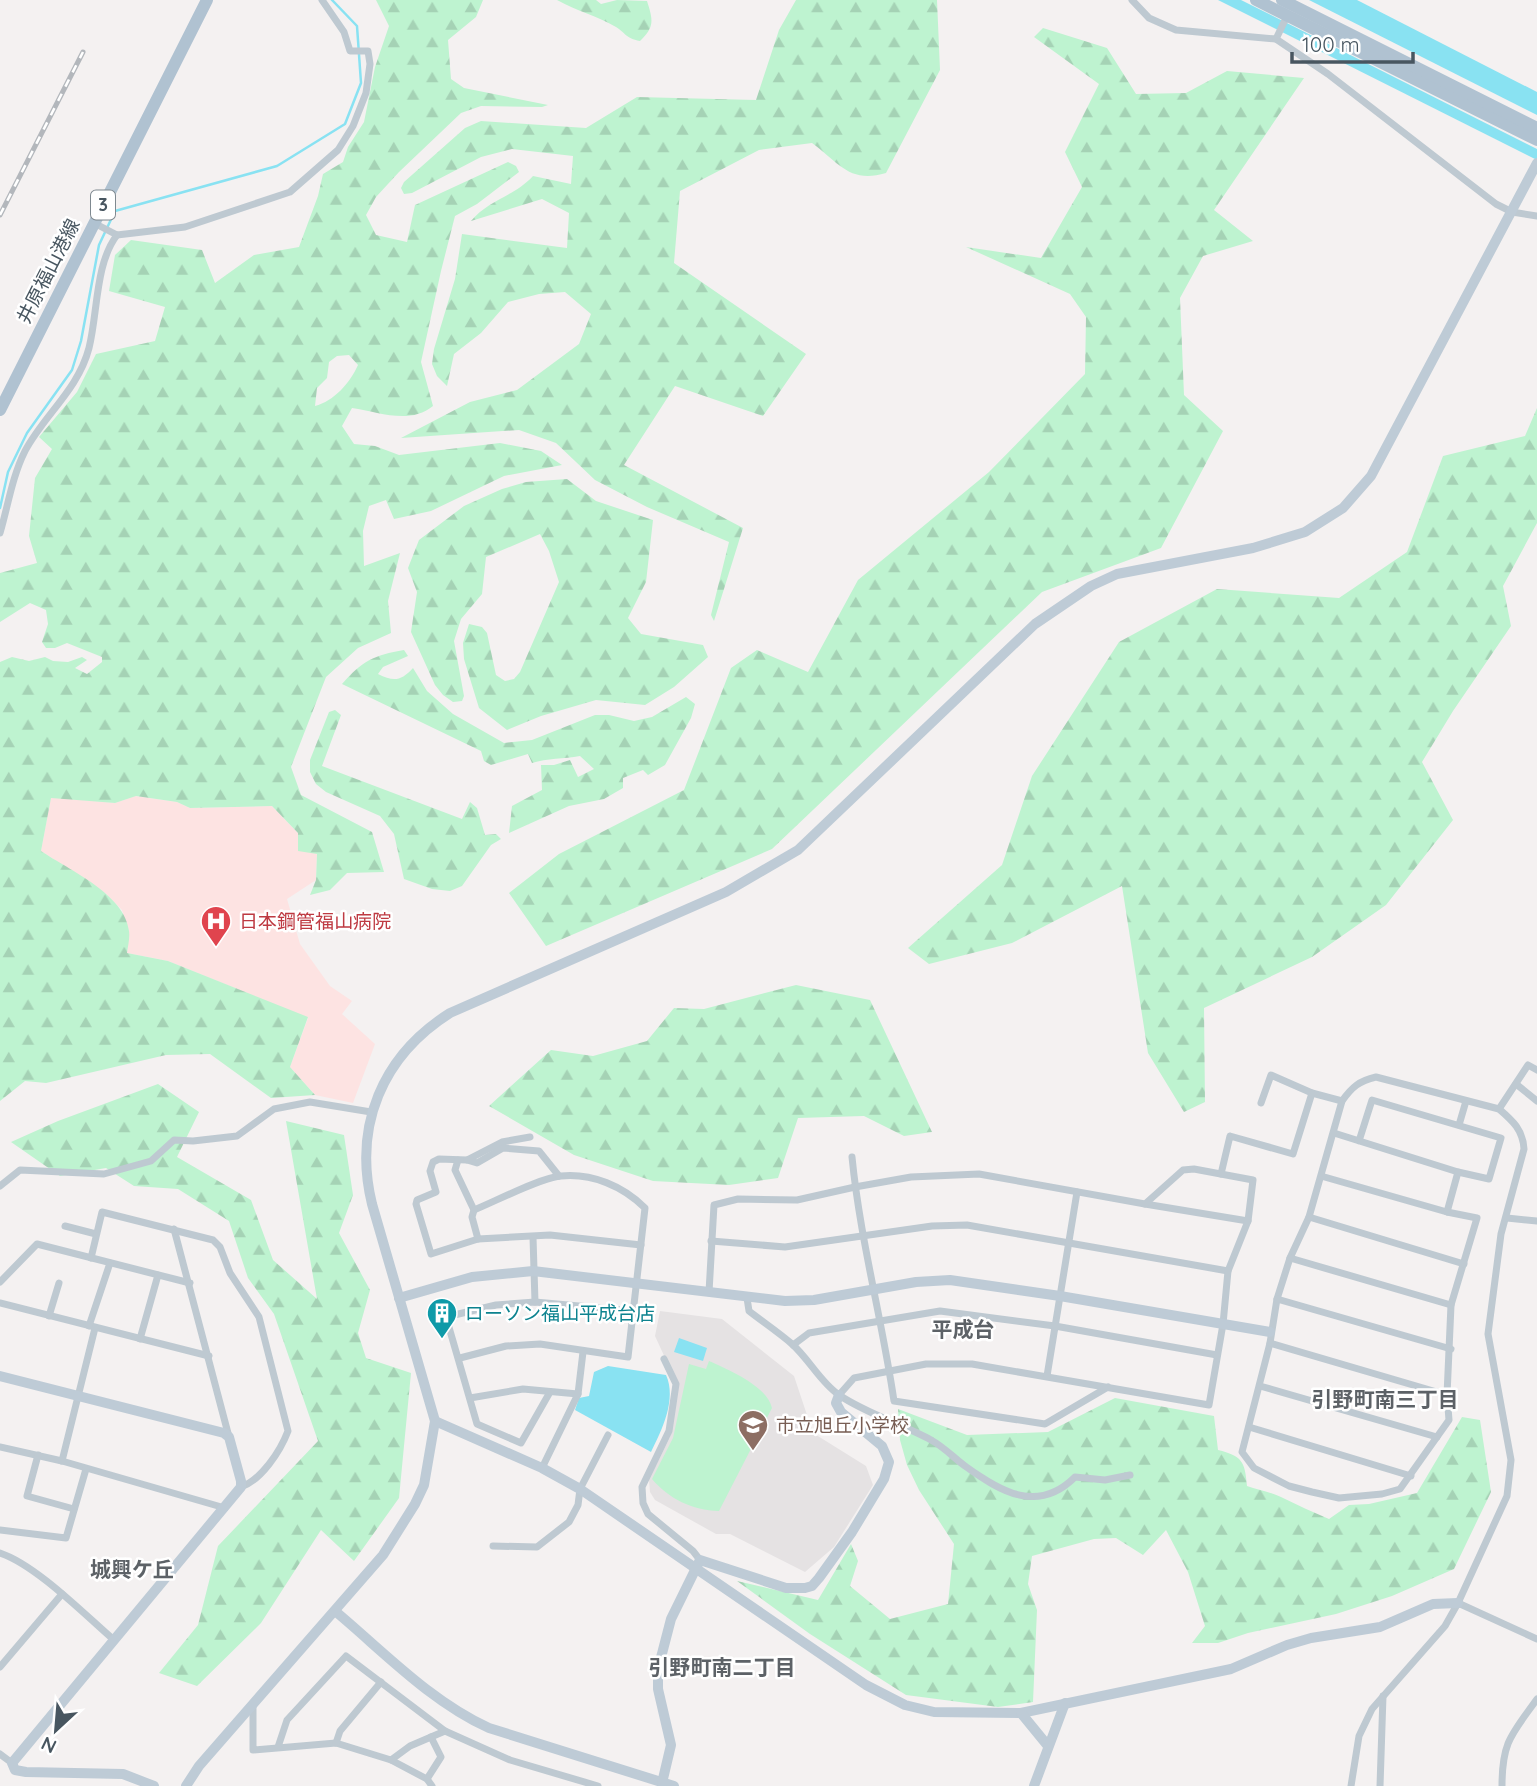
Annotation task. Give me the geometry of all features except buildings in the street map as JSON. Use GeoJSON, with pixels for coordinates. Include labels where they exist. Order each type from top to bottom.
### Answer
{"type":"FeatureCollection","features":[{"type":"Feature","properties":{"kind":"main road","name":"井原福山港線"},"geometry":{"type":"LineString","coordinates":[[0,391],[198,0]]}},
{"type":"Feature","properties":{"kind":"main road","name":"井原福山港線"},"geometry":{"type":"LineString","coordinates":[[0,410],[98,225],[207,0]]}},
{"type":"Feature","properties":{"kind":"main road"},"geometry":{"type":"LineString","coordinates":[[1256,0],[1288,8],[1537,128]]}},
{"type":"Feature","properties":{"kind":"main road"},"geometry":{"type":"LineString","coordinates":[[1288,8],[1537,140]]}},
{"type":"Feature","properties":{"kind":"street"},"geometry":{"type":"LineString","coordinates":[[98,225],[115,234],[185,227],[290,191],[338,149],[353,126],[366,93],[370,64],[366,51],[350,51],[344,33],[322,0]]}},
{"type":"Feature","properties":{"kind":"street"},"geometry":{"type":"LineString","coordinates":[[1132,0],[1149,18],[1176,30],[1276,39],[1328,74],[1480,193],[1513,212],[1537,216]]}},
{"type":"Feature","properties":{"kind":"street"},"geometry":{"type":"LineString","coordinates":[[1276,39],[1288,8]]}},
{"type":"Feature","properties":{"kind":"street"},"geometry":{"type":"LineString","coordinates":[[186,1786],[198,1766],[383,1555],[424,1485],[435,1421],[367,1186],[365,1143],[371,1112],[379,1091],[402,1055],[433,1024],[450,1013],[726,892],[798,850],[1035,624],[1091,586],[1117,573],[1253,548],[1305,532],[1343,508],[1371,476],[1537,163]]}},
{"type":"Feature","properties":{"kind":"street"},"geometry":{"type":"LineString","coordinates":[[0,533],[14,475],[26,449],[72,387],[82,367],[95,315],[103,261],[115,234]]}},
{"type":"Feature","properties":{"kind":"street"},"geometry":{"type":"LineString","coordinates":[[1499,1109],[1528,1065],[1537,1070]]}},
{"type":"Feature","properties":{"kind":"street"},"geometry":{"type":"LineString","coordinates":[[1261,1103],[1270,1075],[1312,1093],[1342,1101]]}},
{"type":"Feature","properties":{"kind":"street"},"geometry":{"type":"LineString","coordinates":[[1321,1176],[1477,1218],[1451,1305],[1447,1395],[1449,1420],[1400,1489],[1382,1494],[1339,1498],[1289,1486],[1254,1468],[1242,1452],[1260,1386],[1277,1299],[1290,1258],[1309,1217],[1342,1101],[1352,1087],[1362,1080],[1376,1077],[1499,1109],[1514,1122],[1523,1135],[1524,1149],[1501,1234],[1488,1334],[1511,1460],[1511,1481],[1507,1496],[1445,1626],[1373,1709],[1359,1736],[1351,1786]]}},
{"type":"Feature","properties":{"kind":"street"},"geometry":{"type":"LineString","coordinates":[[1516,1084],[1537,1101]]}},
{"type":"Feature","properties":{"kind":"street"},"geometry":{"type":"LineString","coordinates":[[1221,1174],[1230,1136],[1293,1154],[1312,1093]]}},
{"type":"Feature","properties":{"kind":"street"},"geometry":{"type":"LineString","coordinates":[[1334,1133],[1359,1141],[1458,1172],[1489,1180],[1501,1138],[1373,1100],[1359,1141]]}},
{"type":"Feature","properties":{"kind":"street"},"geometry":{"type":"LineString","coordinates":[[1459,1125],[1466,1101]]}},
{"type":"Feature","properties":{"kind":"street"},"geometry":{"type":"LineString","coordinates":[[0,1186],[20,1170],[104,1174],[127,1168],[150,1161],[174,1140],[193,1141],[237,1136],[274,1109],[310,1102],[371,1112]]}},
{"type":"Feature","properties":{"kind":"street"},"geometry":{"type":"LineString","coordinates":[[478,1239],[472,1217],[474,1210],[455,1170],[462,1160],[502,1142],[530,1137]]}},
{"type":"Feature","properties":{"kind":"street"},"geometry":{"type":"LineString","coordinates":[[559,1175],[540,1151],[503,1148],[477,1163],[439,1159],[433,1162],[430,1171],[436,1192],[417,1200],[415,1204],[431,1254],[478,1239],[550,1235],[641,1245]]}},
{"type":"Feature","properties":{"kind":"street"},"geometry":{"type":"LineString","coordinates":[[852,1157],[863,1236],[894,1401],[1045,1424],[1108,1387]]}},
{"type":"Feature","properties":{"kind":"street"},"geometry":{"type":"LineString","coordinates":[[698,1564],[786,1588],[812,1586],[819,1578],[852,1532],[884,1479],[889,1462],[882,1446],[841,1412],[836,1403],[839,1395],[854,1378],[926,1364],[972,1364],[1209,1405],[1223,1324],[1228,1270],[1248,1221],[1253,1180],[1194,1169],[1183,1170],[1145,1204]]}},
{"type":"Feature","properties":{"kind":"street"},"geometry":{"type":"LineString","coordinates":[[1447,1212],[1458,1172]]}},
{"type":"Feature","properties":{"kind":"street"},"geometry":{"type":"LineString","coordinates":[[709,1292],[715,1205],[738,1199],[797,1200],[855,1186],[911,1177],[979,1174],[1248,1221]]}},
{"type":"Feature","properties":{"kind":"street"},"geometry":{"type":"LineString","coordinates":[[460,1358],[506,1346],[540,1344],[628,1357],[645,1208],[633,1196],[614,1185],[589,1177],[559,1175],[474,1210]]}},
{"type":"Feature","properties":{"kind":"street"},"geometry":{"type":"LineString","coordinates":[[1047,1376],[1077,1192]]}},
{"type":"Feature","properties":{"kind":"street"},"geometry":{"type":"LineString","coordinates":[[12,1763],[241,1487],[252,1483],[283,1444],[288,1432],[259,1317],[230,1273],[220,1247],[213,1240],[102,1212],[90,1258]]}},
{"type":"Feature","properties":{"kind":"street"},"geometry":{"type":"LineString","coordinates":[[1309,1217],[1464,1264]]}},
{"type":"Feature","properties":{"kind":"street"},"geometry":{"type":"LineString","coordinates":[[1507,1218],[1537,1221]]}},
{"type":"Feature","properties":{"kind":"street"},"geometry":{"type":"LineString","coordinates":[[65,1226],[96,1234]]}},
{"type":"Feature","properties":{"kind":"street"},"geometry":{"type":"LineString","coordinates":[[711,1241],[785,1247],[932,1226],[967,1226],[1228,1270]]}},
{"type":"Feature","properties":{"kind":"street"},"geometry":{"type":"LineString","coordinates":[[174,1229],[241,1487]]}},
{"type":"Feature","properties":{"kind":"street"},"geometry":{"type":"LineString","coordinates":[[533,1237],[535,1302]]}},
{"type":"Feature","properties":{"kind":"street"},"geometry":{"type":"LineString","coordinates":[[0,1282],[37,1244],[190,1283]]}},
{"type":"Feature","properties":{"kind":"street"},"geometry":{"type":"LineString","coordinates":[[1290,1258],[1451,1305]]}},
{"type":"Feature","properties":{"kind":"street"},"geometry":{"type":"LineString","coordinates":[[62,1461],[79,1395],[92,1327],[110,1263]]}},
{"type":"Feature","properties":{"kind":"street"},"geometry":{"type":"LineString","coordinates":[[399,1298],[472,1277],[533,1271],[785,1301],[814,1300],[916,1282],[950,1280],[1223,1324],[1447,1395]]}},
{"type":"Feature","properties":{"kind":"street"},"geometry":{"type":"LineString","coordinates":[[140,1339],[158,1275]]}},
{"type":"Feature","properties":{"kind":"street"},"geometry":{"type":"LineString","coordinates":[[49,1316],[59,1283]]}},
{"type":"Feature","properties":{"kind":"street"},"geometry":{"type":"LineString","coordinates":[[747,1298],[749,1311],[793,1345],[839,1395],[933,1441],[965,1466],[1010,1493],[1029,1497],[1049,1495],[1062,1490],[1074,1476],[1105,1480],[1130,1475]]}},
{"type":"Feature","properties":{"kind":"street"},"geometry":{"type":"LineString","coordinates":[[1277,1299],[1451,1349]]}},
{"type":"Feature","properties":{"kind":"street"},"geometry":{"type":"LineString","coordinates":[[550,1392],[521,1443],[477,1424],[446,1317],[496,1305],[535,1302],[634,1311]]}},
{"type":"Feature","properties":{"kind":"street"},"geometry":{"type":"LineString","coordinates":[[0,1303],[209,1356]]}},
{"type":"Feature","properties":{"kind":"street"},"geometry":{"type":"LineString","coordinates":[[793,1345],[809,1333],[940,1311],[1055,1326],[1217,1355]]}},
{"type":"Feature","properties":{"kind":"street"},"geometry":{"type":"LineString","coordinates":[[542,1468],[578,1394],[583,1352]]}},
{"type":"Feature","properties":{"kind":"street"},"geometry":{"type":"LineString","coordinates":[[662,1783],[671,1745],[658,1689],[658,1669],[671,1619],[698,1564],[693,1551],[648,1514],[643,1503],[642,1487],[669,1431],[676,1384],[664,1359]]}},
{"type":"Feature","properties":{"kind":"street"},"geometry":{"type":"LineString","coordinates":[[0,1376],[224,1433],[229,1437]]}},
{"type":"Feature","properties":{"kind":"street"},"geometry":{"type":"LineString","coordinates":[[1260,1386],[1437,1437]]}},
{"type":"Feature","properties":{"kind":"street"},"geometry":{"type":"LineString","coordinates":[[470,1398],[523,1390],[578,1394]]}},
{"type":"Feature","properties":{"kind":"street"},"geometry":{"type":"LineString","coordinates":[[435,1421],[542,1468],[580,1489],[698,1564],[887,1697],[905,1705],[934,1712],[1021,1713],[1231,1669],[1287,1645],[1311,1638],[1380,1627],[1433,1604],[1458,1603],[1537,1639]]}},
{"type":"Feature","properties":{"kind":"street"},"geometry":{"type":"LineString","coordinates":[[1249,1427],[1411,1476]]}},
{"type":"Feature","properties":{"kind":"street"},"geometry":{"type":"LineString","coordinates":[[494,1546],[537,1547],[569,1522],[578,1504],[580,1489],[608,1435]]}},
{"type":"Feature","properties":{"kind":"street"},"geometry":{"type":"LineString","coordinates":[[0,1447],[62,1461],[225,1508]]}},
{"type":"Feature","properties":{"kind":"street"},"geometry":{"type":"LineString","coordinates":[[38,1455],[27,1496],[74,1509]]}},
{"type":"Feature","properties":{"kind":"street"},"geometry":{"type":"LineString","coordinates":[[0,1530],[66,1538],[86,1469]]}},
{"type":"Feature","properties":{"kind":"street"},"geometry":{"type":"LineString","coordinates":[[0,1562],[3,1554],[62,1594],[114,1640]]}},
{"type":"Feature","properties":{"kind":"street"},"geometry":{"type":"LineString","coordinates":[[0,1667],[62,1594]]}},
{"type":"Feature","properties":{"kind":"street"},"geometry":{"type":"LineString","coordinates":[[335,1611],[438,1698],[469,1719],[489,1728],[674,1786]]}},
{"type":"Feature","properties":{"kind":"street"},"geometry":{"type":"LineString","coordinates":[[278,1746],[286,1720],[346,1656],[445,1731],[510,1760],[598,1786]]}},
{"type":"Feature","properties":{"kind":"street"},"geometry":{"type":"LineString","coordinates":[[336,1743],[340,1731],[381,1682]]}},
{"type":"Feature","properties":{"kind":"street"},"geometry":{"type":"LineString","coordinates":[[1380,1786],[1383,1696]]}},
{"type":"Feature","properties":{"kind":"street"},"geometry":{"type":"LineString","coordinates":[[1502,1786],[1502,1764],[1508,1739],[1537,1699]]}},
{"type":"Feature","properties":{"kind":"street"},"geometry":{"type":"LineString","coordinates":[[253,1703],[253,1750],[336,1743],[391,1759],[430,1783],[441,1757],[431,1737]]}},
{"type":"Feature","properties":{"kind":"street"},"geometry":{"type":"LineString","coordinates":[[1034,1786],[1065,1703]]}},
{"type":"Feature","properties":{"kind":"street"},"geometry":{"type":"LineString","coordinates":[[1021,1713],[1048,1746]]}},
{"type":"Feature","properties":{"kind":"street"},"geometry":{"type":"LineString","coordinates":[[391,1759],[410,1746],[445,1731]]}},
{"type":"Feature","properties":{"kind":"street"},"geometry":{"type":"LineString","coordinates":[[0,1754],[12,1763],[15,1770],[123,1774],[154,1786]]}},
{"type":"Feature","properties":{"kind":"shaded area","name":"日本鋼管福山病院"},"geometry":{"type":"Polygon","coordinates":[[[135,796],[177,802],[190,808],[272,806],[317,853],[316,880],[287,899],[300,944],[330,986],[352,1001],[342,1014],[375,1044],[353,1103],[315,1095],[290,1067],[308,1018],[168,961],[127,953],[129,931],[122,910],[105,893],[41,851],[51,797],[115,803],[135,796]]]}},
{"type":"Feature","properties":{"kind":"shaded area","name":"市立旭丘小学校"},"geometry":{"type":"Polygon","coordinates":[[[660,1311],[722,1319],[794,1376],[813,1433],[866,1466],[873,1485],[834,1547],[805,1572],[730,1534],[716,1534],[655,1500],[650,1492],[649,1479],[670,1437],[678,1386],[655,1336],[660,1311]]]}},
{"type":"Feature","properties":{"kind":"green space"},"geometry":{"type":"Polygon","coordinates":[[[376,0],[483,0],[476,17],[448,40],[451,79],[464,88],[548,105],[481,106],[461,113],[376,197],[366,215],[376,235],[407,242],[415,205],[508,162],[516,166],[519,172],[477,204],[455,216],[421,362],[433,406],[424,412],[404,416],[352,408],[342,426],[354,444],[375,446],[399,455],[500,443],[541,451],[562,465],[504,476],[431,511],[394,519],[386,500],[369,506],[363,531],[364,566],[400,553],[388,601],[391,633],[358,648],[326,677],[291,767],[301,795],[372,832],[384,872],[347,873],[330,890],[310,895],[316,880],[317,854],[298,851],[298,833],[272,806],[190,808],[177,802],[136,796],[115,803],[51,798],[41,851],[94,884],[118,906],[129,931],[127,953],[168,961],[308,1017],[290,1067],[315,1095],[271,1098],[210,1054],[166,1055],[46,1083],[25,1081],[0,1101],[0,662],[12,657],[29,661],[45,657],[53,661],[68,662],[82,657],[87,660],[75,668],[87,674],[102,662],[102,657],[67,643],[46,648],[42,642],[48,624],[46,610],[30,603],[0,622],[0,573],[37,563],[29,536],[35,478],[52,449],[39,437],[77,392],[96,354],[155,341],[165,307],[109,291],[115,255],[131,240],[202,250],[215,283],[254,255],[299,247],[318,196],[323,174],[343,162],[348,147],[364,122],[375,67],[389,26],[376,0]],[[349,355],[337,356],[329,362],[327,378],[317,388],[315,406],[329,400],[341,390],[358,365],[349,355]]]}},
{"type":"Feature","properties":{"kind":"green space"},"geometry":{"type":"Polygon","coordinates":[[[557,0],[596,0],[601,4],[617,0],[647,1],[650,27],[640,41],[635,40],[609,23],[557,0]]]}},
{"type":"Feature","properties":{"kind":"green space"},"geometry":{"type":"Polygon","coordinates":[[[796,0],[937,0],[940,70],[886,173],[874,176],[854,174],[812,143],[759,150],[680,191],[674,263],[806,354],[763,416],[675,386],[624,465],[743,528],[714,621],[711,615],[729,542],[647,507],[595,480],[556,443],[519,430],[401,438],[470,402],[517,390],[579,344],[591,314],[565,292],[539,294],[508,302],[481,333],[454,354],[447,386],[437,376],[432,364],[455,279],[462,234],[567,248],[569,213],[542,199],[471,221],[485,208],[518,189],[533,176],[571,184],[573,156],[512,149],[481,157],[412,193],[404,194],[401,188],[404,182],[465,128],[481,121],[586,128],[637,97],[756,100],[779,30],[796,0]]]}},
{"type":"Feature","properties":{"kind":"green space"},"geometry":{"type":"Polygon","coordinates":[[[1043,28],[1107,48],[1136,94],[1186,93],[1227,71],[1304,78],[1214,210],[1253,241],[1203,256],[1180,298],[1184,395],[1223,431],[1161,548],[1042,592],[772,849],[546,946],[509,893],[559,854],[684,790],[731,668],[757,650],[808,672],[858,580],[989,472],[1085,374],[1086,317],[1070,294],[966,247],[1041,258],[1082,187],[1065,152],[1099,84],[1034,37],[1043,28]]]}},
{"type":"Feature","properties":{"kind":"green space"},"geometry":{"type":"Polygon","coordinates":[[[1537,408],[1537,523],[1503,586],[1511,626],[1422,762],[1453,820],[1386,905],[1312,957],[1204,1008],[1205,1102],[1184,1112],[1148,1053],[1122,886],[1012,943],[929,964],[908,948],[1002,865],[1032,776],[1119,642],[1217,589],[1339,598],[1407,552],[1443,456],[1525,436],[1537,408]]]}},
{"type":"Feature","properties":{"kind":"green space"},"geometry":{"type":"Polygon","coordinates":[[[567,479],[596,501],[653,520],[646,582],[628,618],[641,634],[703,645],[708,657],[674,687],[645,705],[596,700],[541,716],[507,730],[479,708],[464,659],[463,643],[469,624],[482,627],[487,633],[496,675],[505,681],[514,679],[520,672],[559,582],[549,551],[540,534],[486,557],[482,594],[461,619],[454,641],[464,696],[462,701],[453,702],[435,685],[411,632],[417,592],[408,568],[419,540],[464,506],[502,489],[526,482],[567,479]]]}},
{"type":"Feature","properties":{"kind":"green space"},"geometry":{"type":"Polygon","coordinates":[[[404,650],[408,656],[383,667],[378,674],[397,679],[413,668],[427,691],[453,714],[504,743],[532,740],[595,715],[609,715],[634,721],[652,717],[686,697],[695,704],[691,718],[665,765],[648,775],[643,770],[623,778],[623,788],[604,799],[569,806],[509,833],[512,806],[542,790],[541,765],[554,765],[570,760],[578,777],[594,769],[580,756],[532,763],[528,754],[491,765],[484,761],[481,751],[342,684],[369,660],[404,650]]]}},
{"type":"Feature","properties":{"kind":"green space"},"geometry":{"type":"Polygon","coordinates":[[[335,710],[341,715],[322,766],[462,819],[470,802],[477,808],[485,835],[496,834],[501,839],[491,845],[462,886],[450,891],[432,889],[404,879],[394,834],[380,816],[326,792],[316,784],[310,772],[310,760],[329,712],[335,710]]]}},
{"type":"Feature","properties":{"kind":"green space"},"geometry":{"type":"Polygon","coordinates":[[[796,985],[870,1000],[932,1132],[904,1136],[864,1116],[798,1118],[778,1178],[729,1185],[653,1181],[574,1155],[489,1106],[551,1050],[593,1056],[647,1041],[674,1008],[704,1009],[796,985]]]}},
{"type":"Feature","properties":{"kind":"green space"},"geometry":{"type":"Polygon","coordinates":[[[158,1084],[199,1112],[177,1157],[251,1200],[273,1260],[317,1299],[286,1121],[344,1135],[353,1195],[339,1233],[370,1290],[358,1333],[366,1358],[411,1373],[399,1498],[354,1561],[321,1530],[261,1623],[197,1686],[159,1673],[198,1625],[218,1546],[318,1441],[274,1314],[248,1278],[229,1221],[178,1189],[134,1186],[106,1168],[60,1176],[11,1142],[58,1121],[158,1084]]]}},
{"type":"Feature","properties":{"kind":"green space"},"geometry":{"type":"Polygon","coordinates":[[[709,1361],[755,1386],[769,1400],[772,1408],[719,1511],[682,1502],[652,1479],[673,1438],[689,1364],[706,1369],[709,1361]]]}},
{"type":"Feature","properties":{"kind":"green space"},"geometry":{"type":"Polygon","coordinates":[[[1115,1398],[1214,1416],[1218,1450],[1241,1461],[1247,1486],[1277,1495],[1329,1519],[1349,1505],[1369,1504],[1417,1493],[1462,1417],[1480,1420],[1491,1492],[1454,1569],[1392,1596],[1336,1614],[1248,1633],[1218,1643],[1192,1643],[1205,1626],[1188,1572],[1166,1530],[1143,1555],[1116,1538],[1094,1539],[1032,1556],[1028,1584],[1037,1610],[1033,1702],[998,1707],[906,1695],[810,1634],[737,1581],[818,1600],[851,1544],[858,1561],[850,1586],[890,1619],[948,1604],[954,1544],[919,1490],[907,1465],[900,1440],[898,1409],[967,1435],[1048,1432],[1115,1398]]]}},
{"type":"Feature","properties":{"kind":"water"},"geometry":{"type":"Polygon","coordinates":[[[1218,0],[1241,0],[1537,149],[1537,160],[1218,0]]]}},
{"type":"Feature","properties":{"kind":"water"},"geometry":{"type":"Polygon","coordinates":[[[1309,0],[1357,0],[1537,92],[1537,115],[1309,0]]]}},
{"type":"Feature","properties":{"kind":"water"},"geometry":{"type":"Polygon","coordinates":[[[679,1338],[707,1348],[703,1361],[674,1352],[679,1338]]]}},
{"type":"Feature","properties":{"kind":"water"},"geometry":{"type":"Polygon","coordinates":[[[608,1366],[666,1375],[669,1404],[651,1452],[575,1410],[579,1398],[589,1396],[594,1372],[608,1366]]]}},
{"type":"Feature","properties":{"kind":"waterway"},"geometry":{"type":"LineString","coordinates":[[0,508],[8,472],[27,433],[72,370],[81,341],[99,245],[115,211],[277,166],[345,124],[361,83],[357,26],[332,0]]}},
{"type":"Feature","properties":{"kind":"railway"},"geometry":{"type":"LineString","coordinates":[[0,215],[83,52]]}},
{"type":"Feature","properties":{"kind":"place","name":"日本鋼管福山病院"},"geometry":{"type":"Point","coordinates":[216,948]}},
{"type":"Feature","properties":{"kind":"place","name":"ローソン福山平成台店"},"geometry":{"type":"Point","coordinates":[442,1340]}},
{"type":"Feature","properties":{"kind":"place","name":"市立旭丘小学校"},"geometry":{"type":"Point","coordinates":[753,1452]}},
{"type":"Feature","properties":{"kind":"district","name":"平成台"},"geometry":{"type":"Point","coordinates":[963,1330]}},
{"type":"Feature","properties":{"kind":"district","name":"引野町南三丁目"},"geometry":{"type":"Point","coordinates":[1385,1400]}},
{"type":"Feature","properties":{"kind":"district","name":"城興ケ丘"},"geometry":{"type":"Point","coordinates":[132,1570]}},
{"type":"Feature","properties":{"kind":"district","name":"引野町南二丁目"},"geometry":{"type":"Point","coordinates":[722,1668]}}]}
